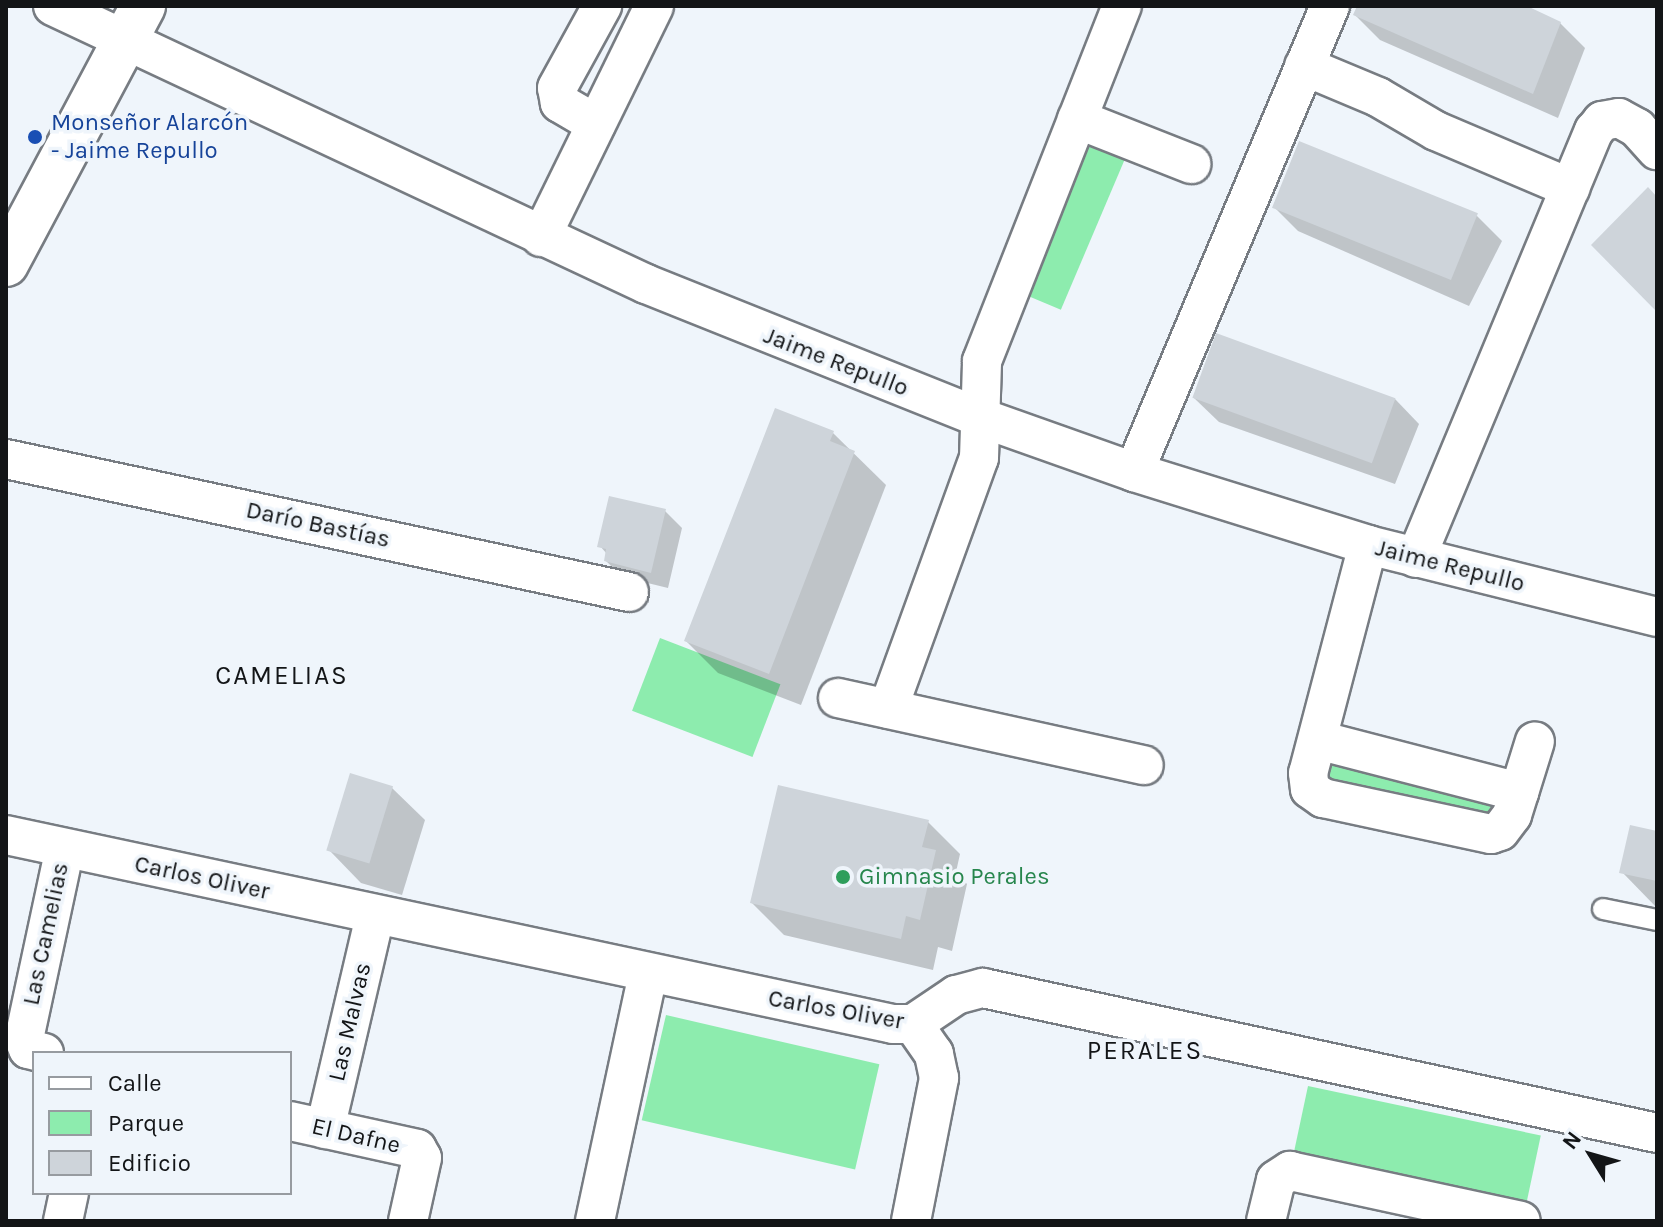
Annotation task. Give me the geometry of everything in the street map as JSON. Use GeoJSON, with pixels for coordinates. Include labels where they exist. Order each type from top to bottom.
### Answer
{"type":"FeatureCollection","features":[{"type":"Feature","properties":{"kind":"street","name":"Jaime Repullo"},"geometry":{"type":"LineString","coordinates":[[53,6],[132,23],[541,237],[752,329],[979,417],[1134,472],[1368,545],[1657,617]]}},
{"type":"Feature","properties":{"kind":"street"},"geometry":{"type":"LineString","coordinates":[[596,124],[560,103],[557,88],[602,6]]}},
{"type":"Feature","properties":{"kind":"street"},"geometry":{"type":"LineString","coordinates":[[541,237],[654,6]]}},
{"type":"Feature","properties":{"kind":"street"},"geometry":{"type":"LineString","coordinates":[[888,709],[979,458],[982,361],[1122,6]]}},
{"type":"Feature","properties":{"kind":"street"},"geometry":{"type":"LineString","coordinates":[[1134,472],[1330,6]]}},
{"type":"Feature","properties":{"kind":"street"},"geometry":{"type":"LineString","coordinates":[[6,264],[132,23]]}},
{"type":"Feature","properties":{"kind":"street"},"geometry":{"type":"LineString","coordinates":[[1304,66],[1378,97],[1436,131],[1570,188]]}},
{"type":"Feature","properties":{"kind":"street"},"geometry":{"type":"LineString","coordinates":[[1416,558],[1570,188],[1602,121],[1613,117],[1626,120],[1657,150]]}},
{"type":"Feature","properties":{"kind":"street"},"geometry":{"type":"LineString","coordinates":[[1077,119],[1191,164]]}},
{"type":"Feature","properties":{"kind":"street","name":"Darío Bastías"},"geometry":{"type":"LineString","coordinates":[[6,459],[629,592]]}},
{"type":"Feature","properties":{"kind":"street"},"geometry":{"type":"LineString","coordinates":[[1368,545],[1307,781],[1310,789],[1323,798],[1491,834],[1507,824],[1535,741]]}},
{"type":"Feature","properties":{"kind":"street"},"geometry":{"type":"LineString","coordinates":[[838,698],[1144,765]]}},
{"type":"Feature","properties":{"kind":"street"},"geometry":{"type":"LineString","coordinates":[[1318,740],[1519,792]]}},
{"type":"Feature","properties":{"kind":"street","name":"Carlos Oliver"},"geometry":{"type":"LineString","coordinates":[[6,835],[893,1024],[913,1024],[956,995],[983,988],[1657,1133]]}},
{"type":"Feature","properties":{"kind":"street","name":"Las Camelias"},"geometry":{"type":"LineString","coordinates":[[36,1051],[28,1049],[24,1039],[65,848]]}},
{"type":"Feature","properties":{"kind":"street","name":"Las Malvas"},"geometry":{"type":"LineString","coordinates":[[308,1125],[375,915]]}},
{"type":"Feature","properties":{"kind":"street"},"geometry":{"type":"LineString","coordinates":[[595,1221],[648,974]]}},
{"type":"Feature","properties":{"kind":"street"},"geometry":{"type":"LineString","coordinates":[[911,1221],[939,1078],[934,1054],[913,1024]]}},
{"type":"Feature","properties":{"kind":"street","name":"El Dafne"},"geometry":{"type":"LineString","coordinates":[[308,1125],[413,1148],[421,1153],[408,1221]]}},
{"type":"Feature","properties":{"kind":"street"},"geometry":{"type":"LineString","coordinates":[[1266,1221],[1273,1187],[1282,1174],[1298,1172],[1521,1221]]}},
{"type":"Feature","properties":{"kind":"street"},"geometry":{"type":"LineString","coordinates":[[63,1221],[69,1195]]}},
{"type":"Feature","properties":{"kind":"lane"},"geometry":{"type":"LineString","coordinates":[[1603,909],[1657,920]]}},
{"type":"Feature","properties":{"kind":"green space"},"geometry":{"type":"Polygon","coordinates":[[[1086,138],[1127,155],[1061,310],[1020,293],[1086,138]]]}},
{"type":"Feature","properties":{"kind":"green space"},"geometry":{"type":"Polygon","coordinates":[[[660,638],[780,684],[752,757],[632,711],[660,638]]]}},
{"type":"Feature","properties":{"kind":"green space"},"geometry":{"type":"Polygon","coordinates":[[[1320,744],[1515,794],[1506,819],[1326,795],[1320,744]]]}},
{"type":"Feature","properties":{"kind":"green space"},"geometry":{"type":"Polygon","coordinates":[[[666,1015],[879,1064],[855,1169],[642,1120],[666,1015]]]}},
{"type":"Feature","properties":{"kind":"green space"},"geometry":{"type":"Polygon","coordinates":[[[1308,1086],[1541,1135],[1526,1207],[1293,1157],[1308,1086]]]}},
{"type":"Feature","properties":{"kind":"building"},"geometry":{"type":"Polygon","coordinates":[[[1357,6],[1527,6],[1561,22],[1533,94],[1353,15],[1357,6]]]}},
{"type":"Feature","properties":{"kind":"building"},"geometry":{"type":"Polygon","coordinates":[[[1299,141],[1478,213],[1451,280],[1272,208],[1299,141]]]}},
{"type":"Feature","properties":{"kind":"building"},"geometry":{"type":"Polygon","coordinates":[[[1648,187],[1657,197],[1657,312],[1591,245],[1648,187]]]}},
{"type":"Feature","properties":{"kind":"building"},"geometry":{"type":"Polygon","coordinates":[[[1216,333],[1395,398],[1372,463],[1192,398],[1216,333]]]}},
{"type":"Feature","properties":{"kind":"building"},"geometry":{"type":"Polygon","coordinates":[[[775,408],[834,431],[830,441],[855,451],[769,674],[684,641],[775,408]]]}},
{"type":"Feature","properties":{"kind":"building"},"geometry":{"type":"Polygon","coordinates":[[[609,496],[666,509],[651,573],[604,561],[606,549],[597,547],[609,496]]]}},
{"type":"Feature","properties":{"kind":"building"},"geometry":{"type":"Polygon","coordinates":[[[350,773],[393,786],[369,864],[326,850],[350,773]]]}},
{"type":"Feature","properties":{"kind":"building","name":"Gimnasio Perales"},"geometry":{"type":"Polygon","coordinates":[[[778,785],[929,820],[922,847],[936,850],[920,920],[906,916],[901,939],[750,903],[778,785]]]}},
{"type":"Feature","properties":{"kind":"building"},"geometry":{"type":"Polygon","coordinates":[[[1630,825],[1657,831],[1657,881],[1619,873],[1630,825]]]}},
{"type":"Feature","properties":{"kind":"place","name":"Monseñor Alarcón - Jaime Repullo"},"geometry":{"type":"Point","coordinates":[35,137]}},
{"type":"Feature","properties":{"kind":"place","name":"Gimnasio Perales"},"geometry":{"type":"Point","coordinates":[843,877]}},
{"type":"Feature","properties":{"kind":"district","name":"CAMELIAS"},"geometry":{"type":"Point","coordinates":[282,676]}},
{"type":"Feature","properties":{"kind":"district","name":"PERALES"},"geometry":{"type":"Point","coordinates":[1145,1051]}}]}
